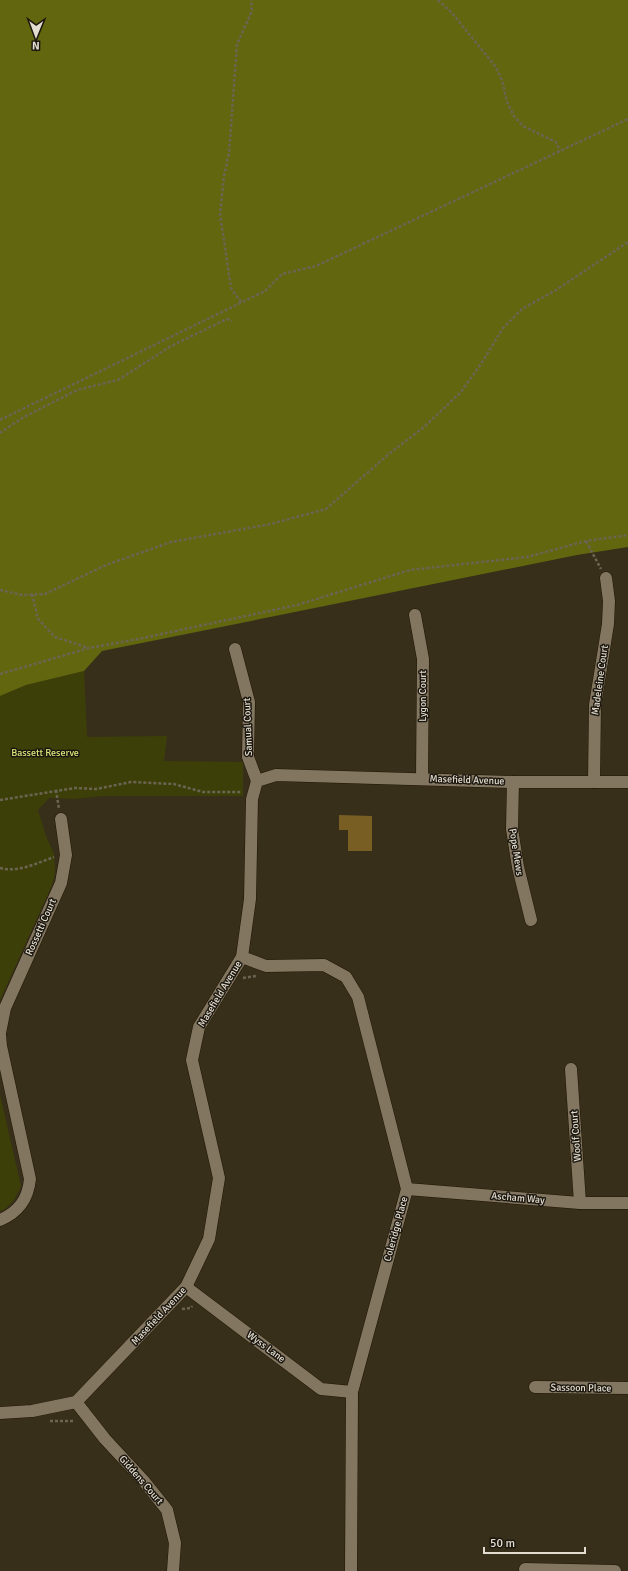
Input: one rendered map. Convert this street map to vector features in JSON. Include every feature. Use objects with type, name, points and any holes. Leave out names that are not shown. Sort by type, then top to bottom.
[{"type":"street","name":"Madeleine Court","points":[[594,782],[595,705],[608,624],[609,601],[606,578]]},
{"type":"street","name":"Lygon Court","points":[[415,615],[423,659],[422,779]]},
{"type":"street","name":"Samual Court","points":[[235,649],[249,702],[248,757],[257,781]]},
{"type":"street","name":"Masefield Avenue","points":[[76,1402],[186,1287],[209,1239],[219,1178],[192,1060],[199,1027],[242,957],[250,900],[252,799],[257,781],[276,775],[512,782],[628,782]]},
{"type":"street","name":"Pope Mews","points":[[512,782],[512,829],[518,867],[531,920]]},
{"type":"street","name":"Rossetti Court","points":[[0,1220],[15,1212],[24,1202],[29,1188],[30,1179],[1,1046],[0,1034],[4,1008],[61,883],[66,853],[61,819]]},
{"type":"street","name":"Coleridge Place","points":[[242,957],[266,966],[324,965],[346,977],[358,997],[407,1189],[352,1392],[351,1571]]},
{"type":"street","name":"Woolf Court","points":[[571,1069],[580,1203]]},
{"type":"street","name":"Ascham Way","points":[[407,1189],[580,1203],[628,1203]]},
{"type":"street","name":"Wyss Lane","points":[[186,1287],[320,1389],[352,1392]]},
{"type":"street","name":"Sassoon Place","points":[[534,1387],[628,1388]]},
{"type":"street","points":[[0,1413],[32,1412],[76,1402]]},
{"type":"street","name":"Giddens Court","points":[[76,1402],[105,1439],[143,1480],[168,1510],[174,1543],[173,1571]]},
{"type":"street","points":[[525,1569],[615,1571]]},
{"type":"path","points":[[241,302],[231,288],[220,214],[224,176],[229,153],[237,44],[252,11],[251,0]]},
{"type":"path","points":[[438,0],[452,13],[495,66],[502,80],[507,102],[514,116],[523,126],[556,142],[560,151]]},
{"type":"path","points":[[0,420],[265,291],[282,274],[316,266],[628,119]]},
{"type":"path","points":[[0,590],[22,595],[45,594],[106,565],[171,542],[271,524],[326,509],[462,392],[503,328],[522,309],[556,290],[628,242]]},
{"type":"path","points":[[0,433],[22,418],[77,390],[118,380],[171,346],[228,319],[232,321]]},
{"type":"path","points":[[0,674],[89,648],[145,638],[297,604],[410,570],[527,557],[586,541],[628,535]]},
{"type":"path","points":[[586,541],[606,578]]},
{"type":"path","points":[[32,594],[38,619],[55,637],[89,648]]},
{"type":"path","points":[[56,790],[61,819]]},
{"type":"path","points":[[0,868],[8,870],[22,868],[66,853]]},
{"type":"path","points":[[237,980],[244,977],[259,976]]},
{"type":"path","points":[[176,1309],[191,1308],[198,1296]]},
{"type":"path","points":[[45,1422],[74,1420],[79,1424],[87,1416]]},
{"type":"green space","name":"Bassett Reserve","points":[[84,671],[87,737],[167,736],[164,761],[243,762],[243,796],[102,796],[74,799],[49,798],[38,810],[46,836],[54,854],[55,873],[52,885],[0,1000],[0,696],[26,685]]},
{"type":"green space","points":[[0,1095],[21,1186],[14,1200],[5,1209],[0,1211]]},
{"type":"shaded area","points":[[0,0],[628,0],[628,547],[577,555],[102,651],[84,671],[26,685],[0,696]]},
{"type":"building","points":[[339,815],[372,816],[372,851],[348,851],[348,830],[339,830]]}]
